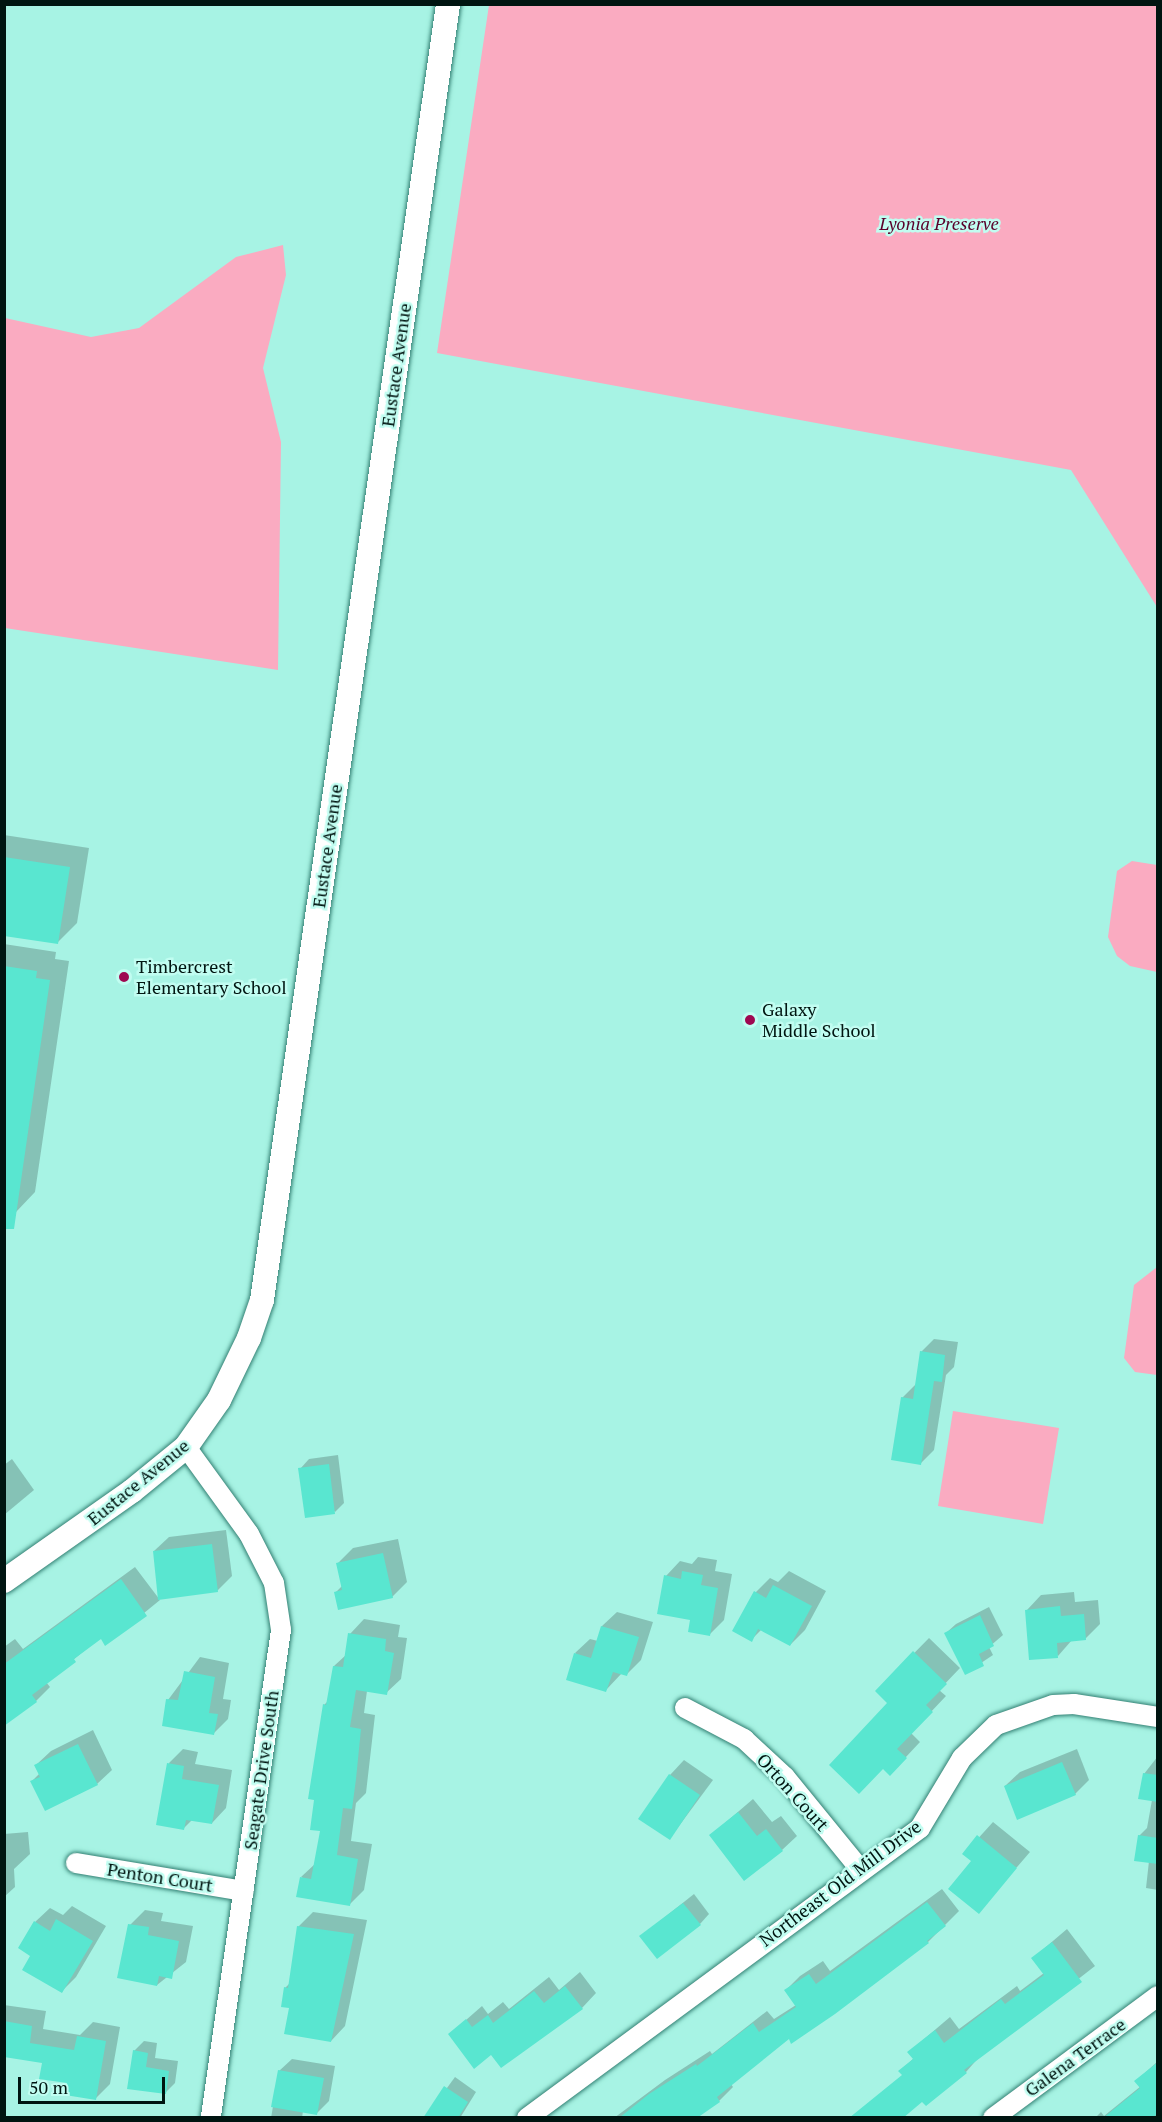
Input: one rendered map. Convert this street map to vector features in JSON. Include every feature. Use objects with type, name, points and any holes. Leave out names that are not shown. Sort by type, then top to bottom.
[{"type":"street","name":"Eustace Avenue","points":[[4,1581],[132,1491],[186,1448],[219,1400],[249,1338],[262,1300],[448,4]]},
{"type":"street","name":"Seagate Drive South","points":[[186,1448],[254,1544],[274,1583],[281,1630],[211,2118]]},
{"type":"street","name":"Northeast Old Mill Drive","points":[[527,2118],[860,1869],[920,1828],[962,1758],[981,1737],[1009,1718],[1042,1707],[1074,1704],[1158,1717]]},
{"type":"street","name":"Orton Court","points":[[685,1708],[744,1739],[777,1770],[860,1869]]},
{"type":"street","name":"Penton Court","points":[[76,1863],[244,1891]]},
{"type":"street","name":"Galena Terrace","points":[[993,2118],[1158,1996]]},
{"type":"green space","name":"Lyonia Preserve","points":[[489,5],[1157,5],[1157,607],[1071,470],[437,353]]},
{"type":"green space","points":[[283,245],[286,275],[263,368],[281,442],[278,670],[5,628],[5,318],[91,337],[139,328],[236,257]]},
{"type":"green space","points":[[1132,861],[1157,865],[1157,972],[1130,966],[1117,956],[1108,937],[1117,871]]},
{"type":"green space","points":[[1157,1267],[1157,1375],[1135,1372],[1124,1358],[1134,1285]]},
{"type":"green space","points":[[953,1411],[1059,1428],[1043,1524],[938,1506]]},
{"type":"building","points":[[4,857],[70,867],[58,944],[4,936]]},
{"type":"building","points":[[4,966],[37,971],[36,978],[50,980],[14,1229],[4,1229]]},
{"type":"building","points":[[920,1351],[945,1355],[942,1382],[934,1381],[921,1465],[891,1460],[901,1397],[913,1399]]},
{"type":"building","points":[[329,1464],[335,1514],[305,1518],[298,1468]]},
{"type":"building","points":[[212,1544],[218,1592],[158,1600],[153,1551]]},
{"type":"building","points":[[383,1553],[393,1598],[338,1610],[334,1592],[342,1590],[336,1563]]},
{"type":"building","points":[[682,1571],[703,1575],[701,1585],[718,1588],[710,1636],[688,1632],[690,1620],[657,1614],[664,1575],[681,1579]]},
{"type":"building","points":[[121,1579],[147,1616],[105,1646],[101,1639],[74,1659],[76,1662],[32,1695],[37,1702],[4,1726],[4,1664]]},
{"type":"building","points":[[773,1585],[812,1606],[790,1646],[758,1629],[752,1642],[732,1631],[754,1591],[766,1598]]},
{"type":"building","points":[[1060,1606],[1061,1616],[1084,1614],[1086,1640],[1057,1643],[1058,1658],[1029,1660],[1025,1610]]},
{"type":"building","points":[[980,1615],[994,1646],[979,1654],[984,1666],[965,1675],[944,1633]]},
{"type":"building","points":[[601,1626],[639,1637],[627,1676],[613,1672],[606,1692],[566,1680],[574,1653],[591,1658]]},
{"type":"building","points":[[348,1633],[386,1639],[385,1651],[394,1653],[387,1695],[356,1690],[350,1727],[361,1729],[356,1779],[352,1809],[343,1808],[337,1855],[358,1859],[350,1906],[296,1897],[300,1877],[311,1879],[320,1831],[310,1830],[314,1800],[308,1799],[323,1704],[326,1705],[333,1666],[343,1667]]},
{"type":"building","points":[[913,1651],[947,1684],[926,1705],[933,1712],[897,1749],[907,1758],[890,1776],[883,1769],[859,1794],[829,1765],[887,1703],[875,1691]]},
{"type":"building","points":[[184,1671],[215,1677],[209,1713],[218,1714],[214,1735],[162,1726],[166,1699],[178,1700]]},
{"type":"building","points":[[78,1744],[98,1785],[45,1811],[30,1781],[40,1777],[34,1765]]},
{"type":"building","points":[[1062,1762],[1076,1795],[1017,1820],[1004,1786]]},
{"type":"building","points":[[167,1763],[184,1766],[182,1779],[219,1785],[212,1824],[186,1820],[184,1830],[156,1825]]},
{"type":"building","points":[[1143,1773],[1158,1775],[1158,1802],[1138,1799]]},
{"type":"building","points":[[669,1774],[700,1795],[670,1840],[638,1819]]},
{"type":"building","points":[[738,1812],[757,1836],[766,1829],[783,1851],[744,1881],[709,1835]]},
{"type":"building","points":[[977,1835],[1017,1868],[979,1914],[948,1889],[971,1861],[962,1854]]},
{"type":"building","points":[[1138,1835],[1158,1838],[1158,1864],[1134,1861]]},
{"type":"building","points":[[927,1902],[946,1926],[927,1941],[929,1943],[835,2014],[791,2044],[789,2039],[717,2097],[720,2102],[697,2118],[619,2118],[649,2094],[696,2064],[697,2066],[753,2023],[759,2032],[796,2007],[784,1990],[809,1974],[816,1984]]},
{"type":"building","points":[[683,1903],[701,1925],[657,1959],[639,1936]]},
{"type":"building","points":[[56,1919],[93,1941],[62,1993],[22,1970],[30,1956],[18,1948],[34,1921],[50,1931]]},
{"type":"building","points":[[128,1924],[149,1927],[148,1935],[179,1941],[172,1979],[159,1976],[157,1986],[117,1978]]},
{"type":"building","points":[[297,1926],[354,1934],[331,2042],[284,2034],[289,2008],[281,2007],[284,1987],[288,1988]]},
{"type":"building","points":[[1052,1942],[1082,1982],[964,2070],[967,2073],[926,2106],[922,2102],[903,2118],[849,2118],[902,2075],[898,2071],[913,2059],[907,2052],[935,2030],[944,2043],[1001,1999],[1005,2004],[1044,1975],[1031,1958]]},
{"type":"building","points":[[565,1986],[583,2009],[501,2068],[491,2055],[474,2069],[448,2034],[466,2019],[472,2027],[488,2015],[493,2023],[534,1991],[544,2003]]},
{"type":"building","points":[[4,2021],[32,2026],[30,2043],[74,2050],[77,2036],[106,2041],[96,2100],[65,2095],[67,2083],[39,2079],[42,2063],[4,2057]]},
{"type":"building","points":[[133,2050],[148,2053],[146,2067],[169,2071],[166,2094],[127,2089]]},
{"type":"building","points":[[1158,2062],[1158,2113],[1152,2118],[1103,2118],[1140,2088],[1134,2081]]},
{"type":"building","points":[[278,2070],[324,2078],[317,2115],[271,2107]]},
{"type":"building","points":[[444,2086],[468,2102],[458,2118],[423,2118]]},
{"type":"place","name":"Timbercrest Elementary School","points":[[124,977]]},
{"type":"place","name":"Galaxy Middle School","points":[[750,1020]]}]
